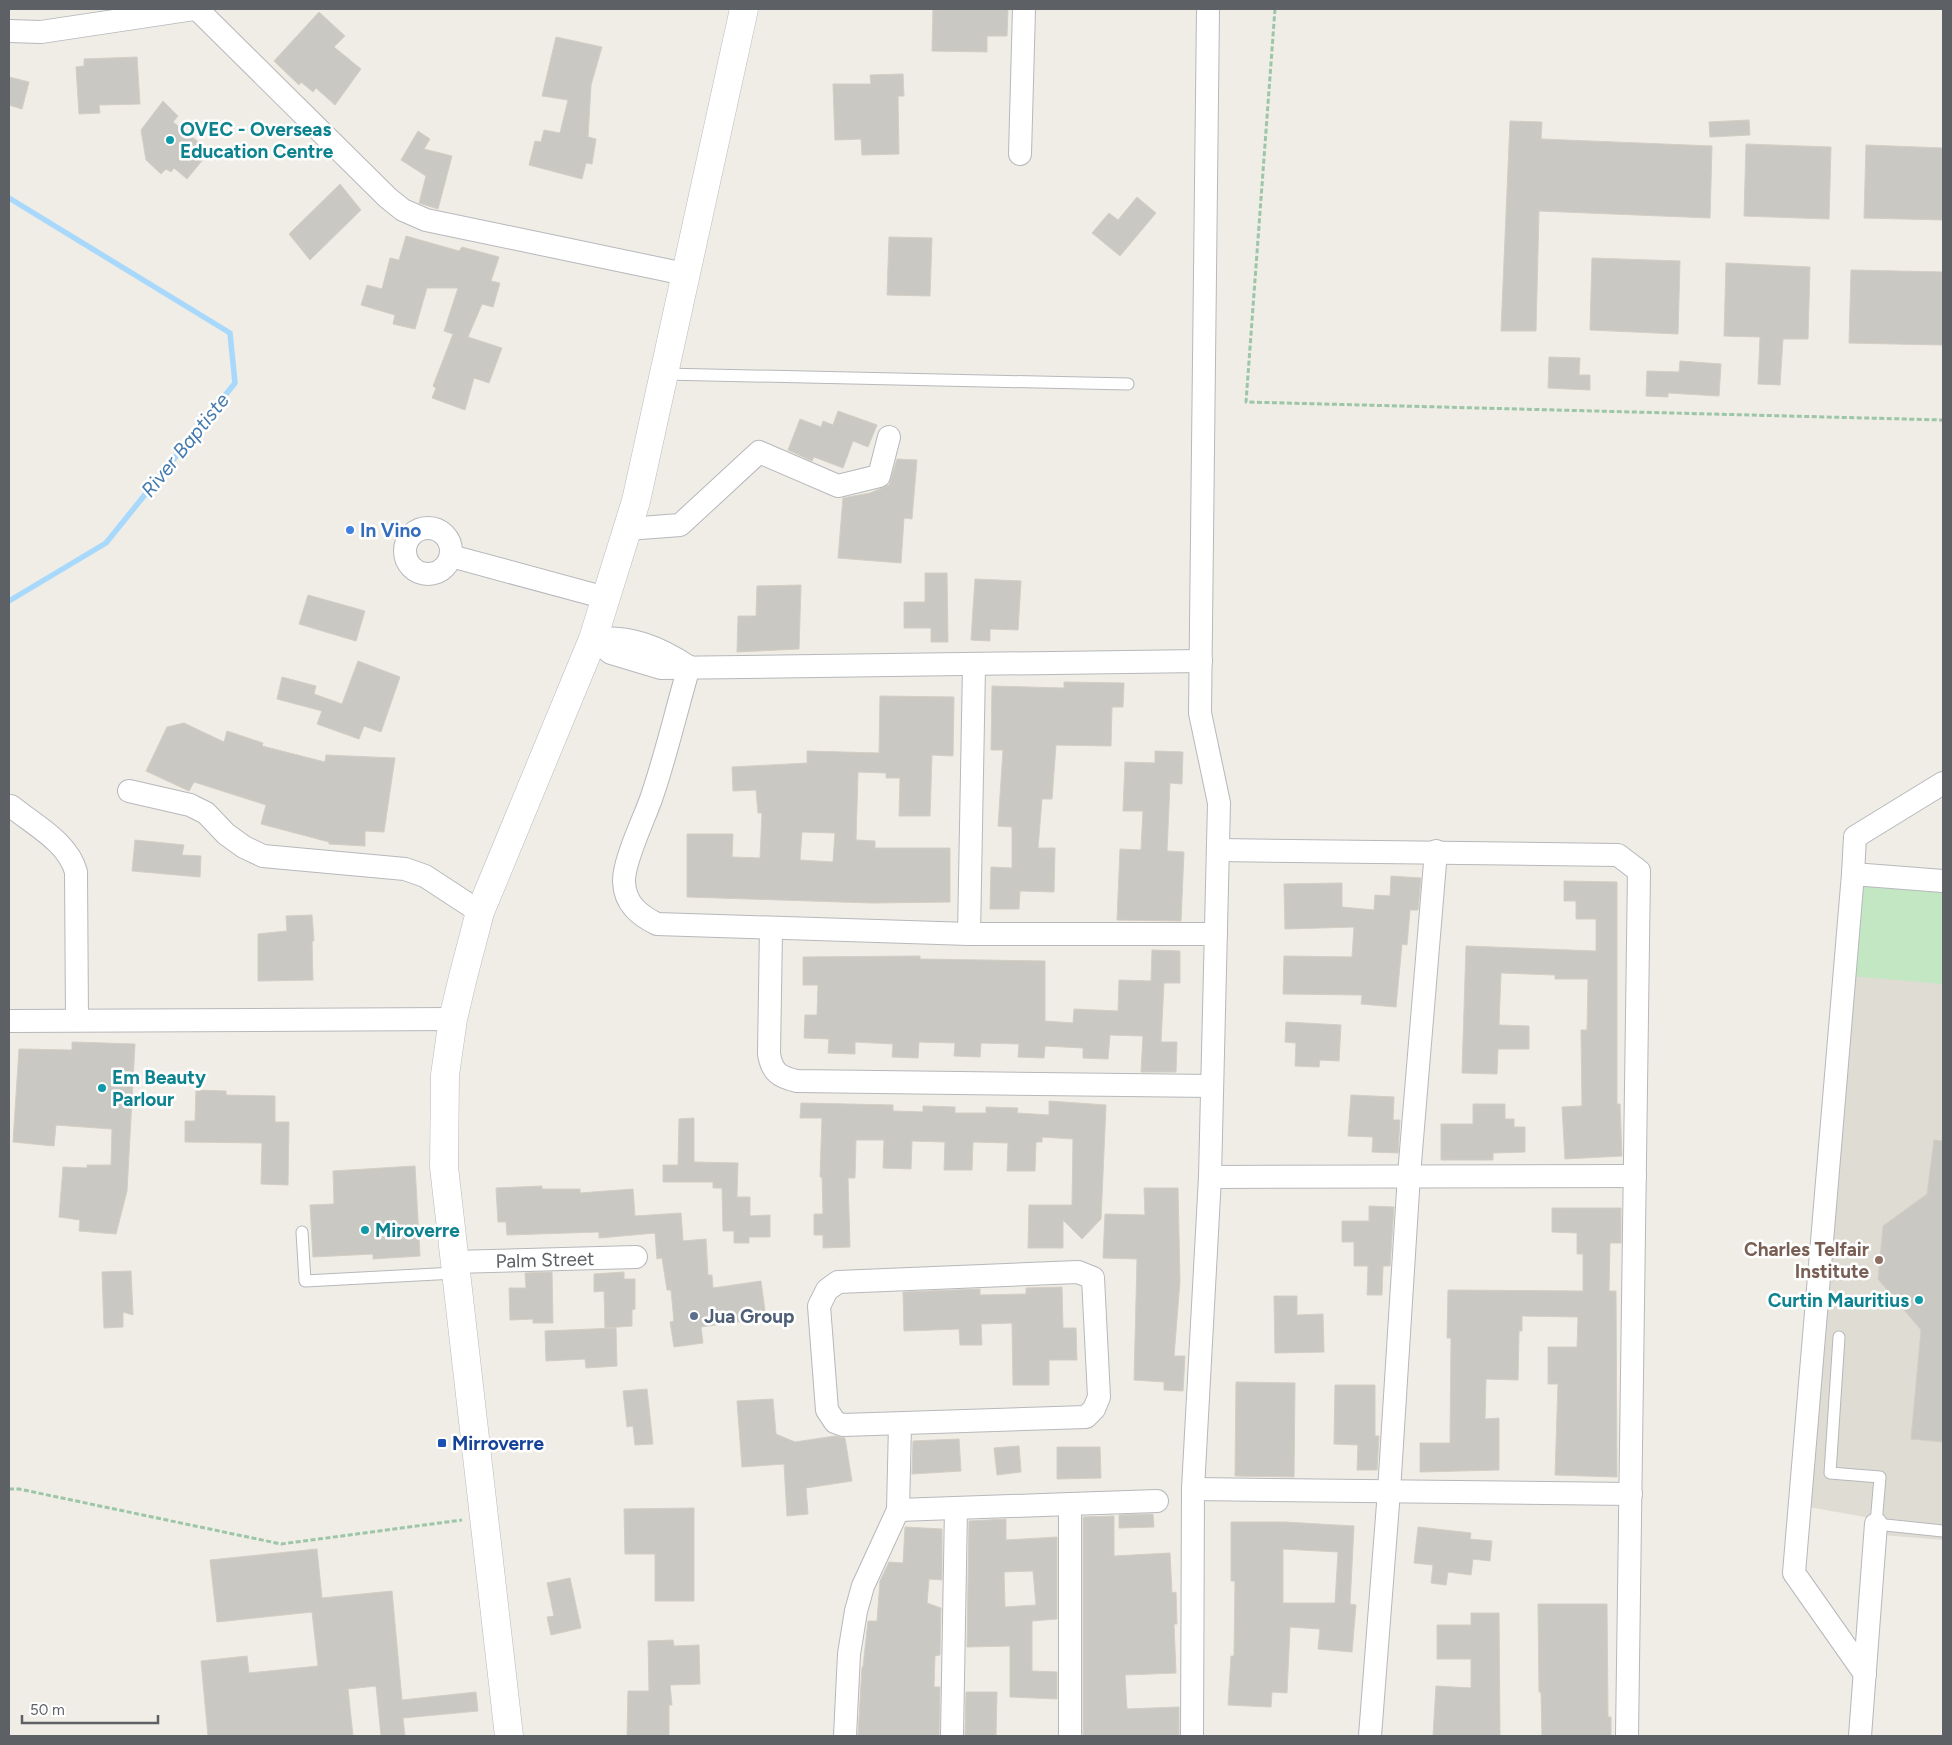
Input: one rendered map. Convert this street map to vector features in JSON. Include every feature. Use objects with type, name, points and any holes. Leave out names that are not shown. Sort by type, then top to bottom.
[{"type":"main road","points":[[509,1736],[444,1167],[445,1075],[453,1019],[480,912],[593,640],[636,501],[686,274],[739,10]]},
{"type":"street","points":[[9,31],[41,32],[196,9],[388,198],[403,210],[426,220],[686,274]]},
{"type":"street","points":[[1020,154],[1024,9]]},
{"type":"street","points":[[1192,1736],[1193,1489],[1210,1177],[1219,803],[1200,713],[1208,9]]},
{"type":"street","points":[[627,529],[680,525],[759,452],[838,486],[879,476],[889,438]]},
{"type":"street","points":[[451,556],[606,598]]},
{"type":"street","points":[[593,640],[611,653],[661,668],[974,666],[1201,661]]},
{"type":"street","points":[[969,934],[974,666]]},
{"type":"street","points":[[689,667],[652,797],[628,863],[624,881],[629,902],[639,915],[657,924],[771,929],[969,934],[1216,934]]},
{"type":"street","points":[[1864,1674],[1794,1574],[1855,837],[1943,783]]},
{"type":"street","points":[[129,791],[190,805],[206,813],[226,834],[244,847],[263,856],[405,869],[425,876],[480,912]]},
{"type":"street","points":[[11,806],[64,847],[72,858],[76,872],[76,1020]]},
{"type":"street","points":[[1218,850],[1436,851],[1618,855],[1639,871],[1627,1736]]},
{"type":"street","points":[[1370,1736],[1389,1491],[1409,1175],[1436,851]]},
{"type":"street","points":[[1853,874],[1943,881]]},
{"type":"street","points":[[771,929],[768,1054],[770,1064],[775,1073],[784,1078],[797,1081],[1212,1086]]},
{"type":"street","points":[[9,1021],[453,1019]]},
{"type":"street","points":[[1210,1177],[1409,1175],[1635,1176]]},
{"type":"street","name":"Palm Street","points":[[454,1267],[636,1257]]},
{"type":"street","points":[[1078,1272],[1093,1278],[1099,1397],[1094,1409],[1086,1417],[900,1424],[843,1425],[835,1422],[828,1410],[819,1306],[826,1290],[838,1282],[857,1281],[1078,1272]]},
{"type":"street","points":[[845,1736],[849,1654],[856,1611],[863,1586],[898,1510],[900,1424]]},
{"type":"street","points":[[1193,1489],[1631,1494]]},
{"type":"street","points":[[898,1510],[1157,1501]]},
{"type":"street","points":[[1070,1504],[1070,1736]]},
{"type":"street","points":[[952,1736],[956,1508]]},
{"type":"street","points":[[1860,1736],[1876,1524]]},
{"type":"lane","points":[[664,374],[1128,384]]},
{"type":"lane","points":[[302,1232],[305,1282],[454,1267]]},
{"type":"lane","points":[[1840,1338],[1830,1472],[1880,1477],[1876,1524],[1943,1531]]},
{"type":"path","points":[[1274,9],[1246,402],[1943,420]]},
{"type":"path","points":[[9,1489],[19,1489],[281,1544],[485,1517]]},
{"type":"shaded area","name":"Charles Telfair Institute","points":[[1849,882],[1943,891],[1943,1540],[1882,1535],[1865,1517],[1797,1505]]},
{"type":"green space","points":[[1849,882],[1943,891],[1943,984],[1839,975]]},
{"type":"building","points":[[933,9],[1008,9],[1007,36],[987,36],[987,52],[932,51]]},
{"type":"building","points":[[319,12],[345,36],[334,47],[361,69],[335,105],[316,88],[313,92],[301,82],[299,85],[274,61]]},
{"type":"building","points":[[556,37],[602,47],[591,85],[588,137],[596,139],[592,164],[586,163],[582,179],[529,165],[535,141],[541,142],[544,130],[560,133],[568,100],[542,96]]},
{"type":"building","points":[[137,57],[140,104],[99,105],[100,113],[79,114],[76,67],[84,66],[84,59]]},
{"type":"building","points":[[903,74],[904,96],[898,96],[899,154],[862,155],[861,139],[835,140],[833,84],[871,84],[870,75]]},
{"type":"building","points":[[9,77],[29,82],[22,109],[9,105]]},
{"type":"building","name":"OVEC - Overseas Education Centre","points":[[163,101],[178,116],[173,122],[210,151],[187,179],[174,168],[171,172],[166,169],[161,174],[146,160],[141,130]]},
{"type":"building","points":[[1749,120],[1750,135],[1710,137],[1709,122]]},
{"type":"building","points":[[1510,121],[1542,122],[1541,139],[1712,146],[1710,218],[1539,211],[1536,331],[1501,331]]},
{"type":"building","points":[[418,131],[430,139],[424,149],[452,156],[438,209],[419,203],[426,176],[401,160]]},
{"type":"building","points":[[1746,144],[1831,147],[1829,219],[1744,216]]},
{"type":"building","points":[[1866,145],[1943,148],[1943,220],[1864,218]]},
{"type":"building","points":[[340,184],[361,210],[310,260],[289,234]]},
{"type":"building","points":[[1137,197],[1156,213],[1120,256],[1092,233],[1109,213],[1118,220]]},
{"type":"building","points":[[406,236],[459,251],[462,247],[499,257],[491,281],[500,283],[493,307],[482,304],[468,337],[502,348],[489,383],[474,378],[465,410],[432,398],[436,388],[433,386],[453,334],[444,331],[458,288],[427,288],[415,329],[393,324],[395,315],[361,305],[367,285],[382,289],[390,258],[399,260]]},
{"type":"building","points":[[889,237],[932,238],[930,296],[887,295]]},
{"type":"building","points":[[1592,258],[1680,261],[1678,334],[1590,330]]},
{"type":"building","points":[[1726,263],[1810,267],[1808,339],[1783,339],[1780,385],[1758,384],[1760,337],[1724,336]]},
{"type":"building","points":[[1851,270],[1943,272],[1943,345],[1849,343]]},
{"type":"building","points":[[1549,357],[1580,358],[1579,375],[1590,375],[1590,390],[1548,388]]},
{"type":"building","points":[[1680,361],[1721,364],[1719,396],[1668,393],[1668,397],[1646,396],[1647,371],[1679,372]]},
{"type":"building","points":[[838,411],[877,425],[868,447],[853,441],[843,468],[814,457],[812,461],[788,450],[800,419],[821,427],[823,421],[833,425]]},
{"type":"building","points":[[897,459],[917,460],[912,519],[904,518],[901,563],[838,558],[843,498],[870,493],[889,485]]},
{"type":"building","points":[[925,573],[947,573],[948,642],[931,642],[931,628],[904,628],[904,602],[925,602]]},
{"type":"building","points":[[975,579],[1021,581],[1018,630],[990,629],[990,641],[971,640]]},
{"type":"building","points":[[801,585],[799,649],[737,652],[738,616],[756,616],[757,586]]},
{"type":"building","points":[[308,595],[365,611],[356,641],[299,624]]},
{"type":"building","points":[[358,661],[400,677],[381,732],[364,726],[359,739],[317,724],[322,711],[277,699],[282,677],[316,686],[314,694],[342,704]]},
{"type":"building","points":[[1064,682],[1124,683],[1123,707],[1112,707],[1111,746],[1056,745],[1052,799],[1042,799],[1038,848],[1055,848],[1054,892],[1020,891],[1019,909],[990,909],[991,867],[1012,868],[1012,827],[998,826],[1003,750],[991,750],[992,686],[1064,688]]},
{"type":"building","points":[[880,696],[954,697],[953,756],[932,755],[930,816],[899,816],[900,778],[886,778],[886,773],[858,772],[856,840],[875,841],[875,848],[950,848],[950,902],[872,903],[687,897],[687,834],[733,834],[732,857],[760,858],[762,813],[758,813],[756,790],[733,791],[732,767],[807,763],[807,751],[879,753]],"holes":[[[802,832],[835,833],[833,862],[800,860]]]},
{"type":"building","points":[[184,723],[224,742],[227,731],[263,743],[262,746],[325,762],[326,755],[395,758],[384,832],[365,831],[365,846],[329,844],[329,842],[261,824],[266,805],[194,782],[189,791],[146,771],[167,727]]},
{"type":"building","points":[[1155,751],[1183,752],[1182,784],[1170,783],[1167,851],[1184,852],[1181,921],[1117,920],[1120,849],[1141,850],[1143,811],[1123,811],[1125,762],[1155,763]]},
{"type":"building","points":[[135,840],[184,845],[182,855],[201,856],[200,877],[132,871]]},
{"type":"building","points":[[1391,876],[1421,878],[1418,910],[1410,910],[1407,945],[1402,944],[1396,1007],[1361,1004],[1362,995],[1283,994],[1284,956],[1352,957],[1354,927],[1285,929],[1284,884],[1342,883],[1342,907],[1374,910],[1375,895],[1390,896]]},
{"type":"building","points":[[1564,881],[1617,882],[1617,1104],[1620,1104],[1622,1156],[1565,1159],[1562,1107],[1582,1106],[1581,1030],[1587,1030],[1588,979],[1555,979],[1555,975],[1501,973],[1499,1025],[1529,1026],[1529,1049],[1498,1049],[1497,1074],[1462,1073],[1466,946],[1596,951],[1596,919],[1576,919],[1576,901],[1564,901]]},
{"type":"building","points":[[312,915],[314,941],[312,941],[313,980],[258,981],[258,934],[287,931],[286,916]]},
{"type":"building","points":[[1152,950],[1180,951],[1180,983],[1164,983],[1161,1042],[1177,1042],[1176,1072],[1141,1072],[1143,1036],[1110,1035],[1108,1059],[1083,1058],[1083,1048],[1045,1046],[1044,1058],[1018,1057],[1019,1044],[981,1043],[980,1057],[954,1056],[955,1043],[919,1042],[918,1058],[892,1057],[893,1044],[855,1042],[855,1054],[828,1053],[829,1039],[804,1038],[805,1015],[817,1015],[818,985],[803,985],[803,957],[920,956],[920,959],[1045,961],[1045,1021],[1073,1023],[1074,1009],[1118,1011],[1119,980],[1151,981]]},
{"type":"building","points":[[1286,1022],[1341,1025],[1339,1061],[1320,1060],[1319,1067],[1295,1066],[1296,1043],[1285,1042]]},
{"type":"building","points":[[72,1042],[135,1044],[127,1191],[116,1234],[79,1231],[80,1220],[59,1217],[63,1167],[87,1168],[87,1165],[111,1165],[112,1129],[56,1125],[54,1146],[13,1142],[19,1049],[72,1050]]},
{"type":"building","points":[[196,1090],[226,1091],[226,1095],[275,1096],[275,1122],[289,1122],[288,1185],[261,1184],[262,1143],[185,1142],[185,1121],[195,1121]]},
{"type":"building","points":[[1351,1095],[1394,1097],[1393,1120],[1400,1120],[1398,1153],[1372,1152],[1373,1137],[1348,1136]]},
{"type":"building","points":[[1049,1101],[1106,1105],[1101,1219],[1082,1239],[1063,1220],[1063,1248],[1028,1248],[1029,1205],[1072,1205],[1073,1139],[1042,1137],[1042,1142],[1036,1142],[1035,1171],[1007,1171],[1008,1143],[973,1142],[972,1170],[944,1170],[945,1142],[912,1141],[911,1169],[883,1168],[884,1140],[856,1140],[855,1178],[848,1178],[850,1247],[823,1248],[823,1235],[814,1235],[814,1214],[823,1214],[822,1177],[820,1177],[822,1118],[800,1118],[801,1103],[893,1105],[893,1111],[923,1112],[923,1106],[955,1107],[955,1113],[986,1113],[986,1107],[1018,1108],[1017,1113],[1049,1115]]},
{"type":"building","points":[[1473,1104],[1505,1104],[1505,1119],[1514,1119],[1514,1127],[1525,1127],[1525,1152],[1493,1153],[1493,1160],[1441,1160],[1441,1124],[1473,1124]]},
{"type":"building","points":[[694,1118],[694,1162],[738,1163],[737,1197],[750,1197],[750,1216],[770,1215],[770,1237],[749,1237],[749,1243],[734,1243],[734,1231],[723,1231],[722,1188],[713,1188],[713,1182],[663,1182],[663,1165],[678,1165],[679,1119]]},
{"type":"building","name":"Curtin Mauritius","points":[[1934,1140],[1943,1141],[1943,1442],[1911,1439],[1921,1330],[1878,1279],[1883,1226],[1927,1194]]},
{"type":"building","name":"Miroverre","points":[[415,1166],[420,1256],[373,1259],[373,1254],[313,1257],[310,1205],[334,1204],[333,1171]]},
{"type":"building","points":[[542,1186],[542,1189],[580,1189],[580,1193],[633,1189],[635,1216],[681,1213],[683,1241],[706,1239],[708,1275],[712,1275],[713,1288],[761,1281],[766,1318],[701,1327],[703,1343],[674,1347],[670,1322],[674,1321],[671,1290],[667,1290],[662,1258],[657,1259],[655,1233],[599,1238],[599,1232],[507,1235],[506,1222],[498,1222],[496,1188]]},
{"type":"building","points":[[1144,1188],[1178,1188],[1180,1281],[1174,1356],[1185,1356],[1183,1391],[1164,1390],[1164,1382],[1134,1380],[1137,1259],[1103,1258],[1105,1214],[1145,1215]]},
{"type":"building","points":[[1369,1206],[1394,1207],[1390,1266],[1383,1266],[1382,1295],[1367,1295],[1368,1266],[1354,1266],[1354,1242],[1342,1242],[1342,1221],[1369,1221]]},
{"type":"building","points":[[1552,1208],[1621,1208],[1621,1243],[1610,1243],[1609,1291],[1616,1291],[1617,1477],[1555,1475],[1558,1384],[1548,1384],[1548,1347],[1577,1347],[1578,1317],[1522,1316],[1522,1331],[1519,1331],[1518,1380],[1486,1379],[1485,1419],[1499,1418],[1499,1470],[1420,1472],[1420,1443],[1450,1443],[1451,1338],[1447,1338],[1448,1290],[1583,1291],[1583,1254],[1577,1254],[1577,1233],[1552,1232]]},
{"type":"building","points":[[131,1271],[133,1315],[123,1312],[123,1327],[104,1328],[102,1272]]},
{"type":"building","points":[[552,1272],[553,1323],[533,1323],[533,1319],[510,1320],[509,1288],[526,1288],[525,1273]]},
{"type":"building","points":[[624,1272],[624,1279],[635,1279],[635,1309],[632,1310],[632,1326],[605,1328],[604,1291],[594,1292],[594,1274]]},
{"type":"building","points":[[1062,1287],[1063,1328],[1076,1328],[1077,1360],[1049,1360],[1049,1385],[1013,1385],[1012,1323],[981,1324],[982,1345],[960,1345],[959,1329],[904,1331],[903,1292],[980,1289],[980,1295],[1026,1294],[1026,1288]]},
{"type":"building","points":[[1274,1296],[1297,1296],[1297,1315],[1323,1314],[1324,1352],[1275,1353]]},
{"type":"building","points":[[616,1328],[617,1366],[586,1368],[585,1359],[546,1361],[545,1331]]},
{"type":"building","points":[[1236,1382],[1295,1383],[1294,1477],[1235,1476]]},
{"type":"building","points":[[1335,1385],[1375,1385],[1375,1436],[1379,1436],[1377,1470],[1357,1470],[1358,1445],[1334,1444]]},
{"type":"building","points":[[647,1389],[653,1444],[635,1445],[633,1426],[627,1427],[623,1391]]},
{"type":"building","points":[[773,1399],[776,1434],[795,1442],[835,1436],[845,1438],[852,1481],[806,1488],[808,1514],[787,1516],[784,1464],[742,1467],[737,1401]]},
{"type":"building","points":[[959,1439],[961,1471],[912,1474],[913,1441]]},
{"type":"building","points":[[1019,1446],[1021,1472],[997,1475],[994,1448]]},
{"type":"building","points":[[1057,1447],[1100,1447],[1101,1478],[1057,1479]]},
{"type":"building","points":[[694,1508],[694,1601],[655,1601],[655,1554],[625,1554],[624,1509]]},
{"type":"building","points":[[1153,1514],[1154,1527],[1119,1528],[1119,1515]]},
{"type":"building","points":[[1114,1516],[1114,1556],[1170,1553],[1172,1593],[1176,1592],[1177,1624],[1174,1624],[1176,1673],[1125,1675],[1127,1709],[1179,1707],[1179,1736],[1083,1736],[1083,1517]]},
{"type":"building","points":[[1006,1519],[1006,1540],[1057,1537],[1057,1619],[1032,1621],[1032,1671],[1057,1672],[1057,1699],[1010,1697],[1010,1646],[967,1647],[969,1521]],"holes":[[[1033,1571],[1036,1605],[1005,1607],[1004,1572]]]},
{"type":"building","points":[[1231,1522],[1285,1522],[1354,1526],[1350,1604],[1356,1605],[1352,1652],[1318,1649],[1320,1629],[1290,1627],[1287,1693],[1272,1692],[1271,1707],[1228,1705],[1231,1656],[1234,1656],[1235,1581],[1231,1581]],"holes":[[[1283,1549],[1338,1552],[1335,1603],[1283,1603]]]},
{"type":"building","points":[[905,1527],[942,1529],[942,1580],[929,1579],[927,1603],[941,1608],[940,1655],[935,1656],[934,1687],[940,1687],[939,1736],[858,1736],[862,1667],[868,1621],[877,1621],[880,1581],[889,1562],[903,1563]]},
{"type":"building","points":[[1418,1527],[1471,1533],[1470,1539],[1492,1541],[1490,1561],[1473,1559],[1471,1575],[1448,1572],[1446,1585],[1431,1583],[1433,1565],[1414,1563]]},
{"type":"building","points":[[317,1549],[322,1598],[392,1591],[402,1700],[476,1692],[478,1711],[403,1718],[405,1736],[381,1736],[376,1686],[348,1689],[353,1736],[208,1736],[201,1661],[247,1656],[249,1673],[318,1666],[312,1612],[217,1622],[210,1560]]},
{"type":"building","points":[[570,1578],[581,1628],[551,1635],[547,1617],[554,1616],[547,1583]]},
{"type":"building","points":[[1538,1604],[1607,1604],[1608,1717],[1611,1717],[1611,1736],[1542,1736],[1541,1692],[1539,1692]]},
{"type":"building","points":[[1471,1613],[1499,1613],[1500,1736],[1433,1736],[1436,1686],[1471,1688],[1471,1659],[1437,1659],[1437,1625],[1471,1625]]},
{"type":"building","points":[[673,1640],[674,1646],[699,1645],[700,1684],[670,1685],[672,1705],[669,1705],[669,1736],[627,1736],[628,1691],[649,1691],[648,1641]]},
{"type":"building","points":[[966,1692],[997,1692],[996,1736],[965,1736]]},
{"type":"waterway","name":"River Baptiste","points":[[9,198],[230,333],[235,383],[106,543],[9,601]]},
{"type":"place","name":"OVEC - Overseas Education Centre","points":[[170,140]]},
{"type":"place","name":"In Vino","points":[[350,530]]},
{"type":"place","name":"Em Beauty Parlour","points":[[102,1088]]},
{"type":"place","name":"Miroverre","points":[[365,1230]]},
{"type":"place","name":"Charles Telfair Institute","points":[[1879,1260]]},
{"type":"place","name":"Curtin Mauritius","points":[[1919,1300]]},
{"type":"place","name":"Jua Group","points":[[694,1316]]},
{"type":"place","name":"Mirroverre","points":[[442,1443]]}]
